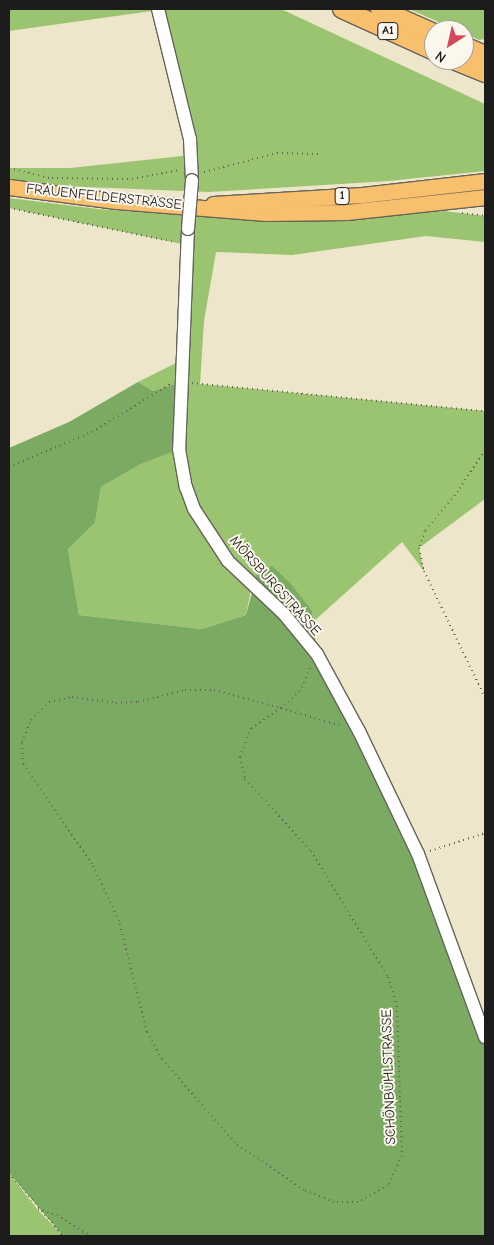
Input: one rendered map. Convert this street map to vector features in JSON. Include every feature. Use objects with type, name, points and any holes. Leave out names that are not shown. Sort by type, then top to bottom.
[{"type":"highway","name":"A1","points":[[342,9],[424,46]]},
{"type":"highway","name":"A1","points":[[380,9],[424,29]]},
{"type":"main road","name":"FRAUENFELDERSTRASSE","points":[[200,206],[235,200],[362,195],[485,182]]},
{"type":"main road","name":"FRAUENFELDERSTRASSE","points":[[9,187],[116,201],[200,206],[266,213],[347,212],[485,197]]},
{"type":"street","name":"MÖRSBURGSTRASSE","points":[[158,9],[189,131],[192,177],[187,245],[179,448],[186,487],[194,509],[228,561],[284,614],[317,654],[359,731],[418,854],[485,1037]]},
{"type":"path","points":[[192,177],[277,154],[319,154]]},
{"type":"path","points":[[9,168],[68,184]]},
{"type":"path","points":[[50,178],[126,179],[177,171]]},
{"type":"path","points":[[9,208],[187,245]]},
{"type":"path","points":[[9,467],[80,438],[157,389],[182,382],[485,411]]},
{"type":"path","points":[[485,450],[458,491],[425,531],[419,548],[424,571],[485,698]]},
{"type":"path","name":"SCHÖNBÜHLSTRASSE","points":[[317,654],[300,691],[280,708],[251,728],[240,756],[245,779],[311,851],[388,977],[397,1006],[402,1156],[388,1185],[358,1202],[334,1202],[304,1190],[235,1142],[162,1059],[147,1032],[118,921],[92,864],[23,764],[22,742],[31,720],[49,702],[72,697],[116,703],[138,702],[185,690],[214,690],[280,708],[359,731]]},
{"type":"path","points":[[418,854],[485,833]]},
{"type":"path","points":[[9,1174],[37,1209],[63,1236]]},
{"type":"path","points":[[37,1209],[58,1215],[91,1236]]},
{"type":"path","points":[[78,1236],[85,1232]]},
{"type":"green space","points":[[9,9],[281,9],[485,104],[485,171],[389,181],[209,192],[61,186],[9,179],[9,168],[70,168],[192,155],[159,10],[9,31]]},
{"type":"green space","points":[[409,9],[485,9],[485,39],[479,40],[474,38],[474,20],[434,20]]},
{"type":"green space","points":[[9,198],[98,209],[219,218],[328,220],[444,211],[485,216],[485,242],[426,236],[292,255],[216,252],[204,321],[200,384],[485,411],[485,499],[419,548],[424,571],[402,542],[313,622],[312,611],[252,585],[246,615],[202,629],[79,615],[68,549],[95,523],[101,487],[139,465],[179,448],[182,382],[153,391],[138,382],[182,360],[187,245],[9,208]]},
{"type":"green space","points":[[138,382],[153,391],[182,382],[179,449],[139,465],[101,487],[95,523],[68,549],[79,615],[202,629],[246,615],[257,574],[272,566],[291,584],[312,611],[317,654],[390,791],[485,1037],[485,1236],[63,1236],[9,1173],[9,448],[69,422]]},
{"type":"green space","points":[[9,1173],[37,1209],[63,1236],[9,1236]]}]
